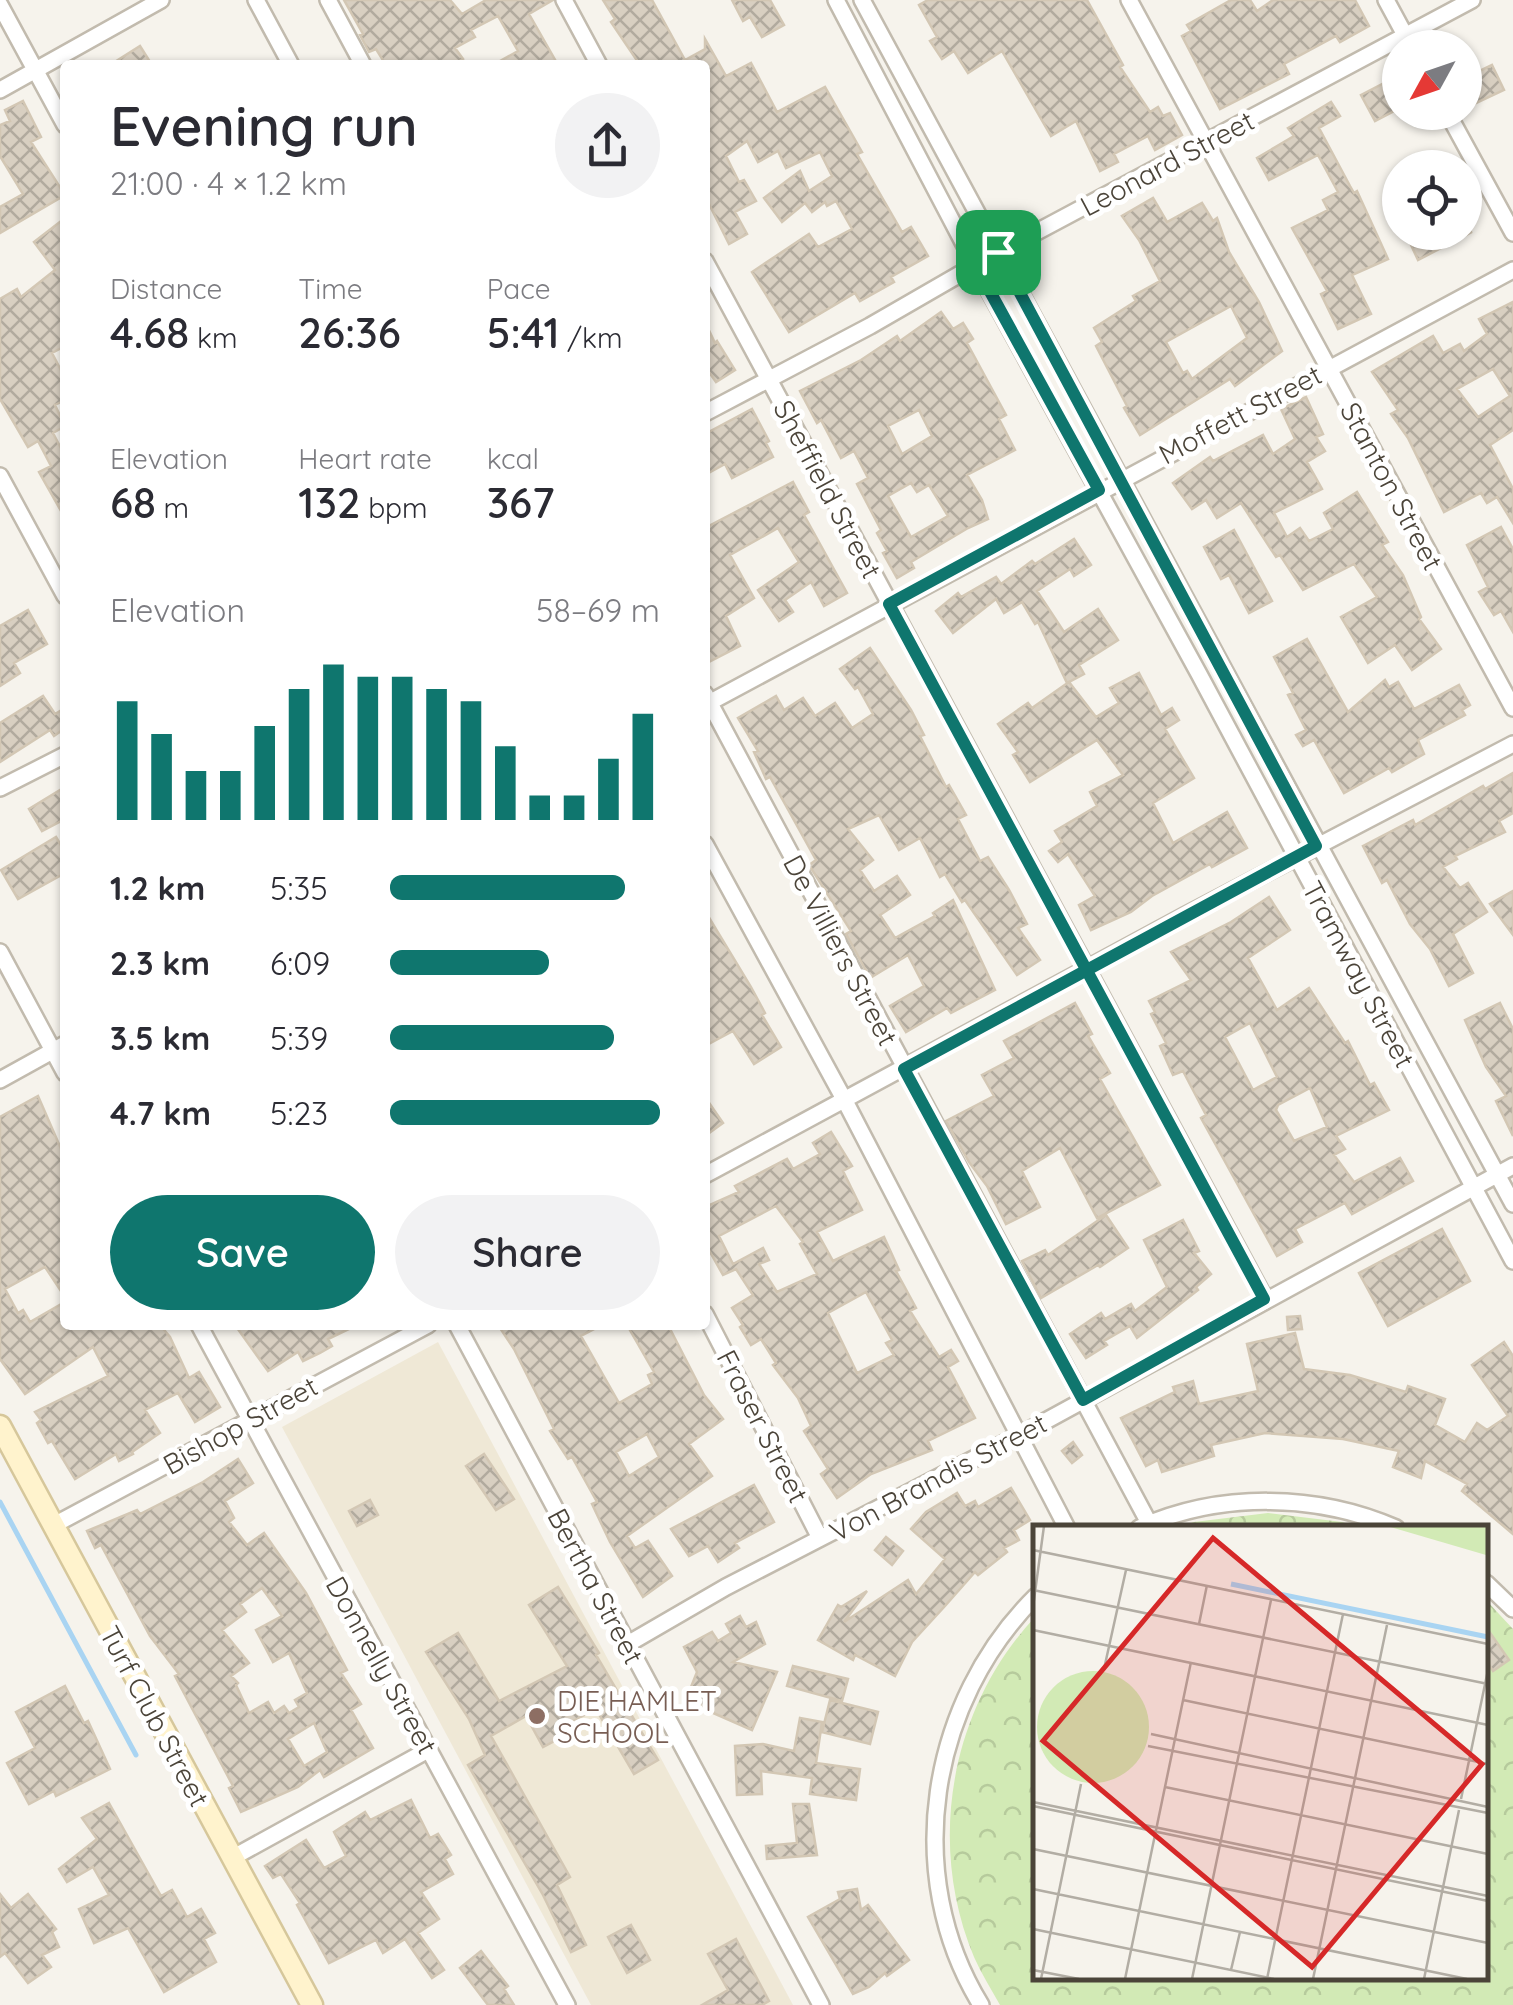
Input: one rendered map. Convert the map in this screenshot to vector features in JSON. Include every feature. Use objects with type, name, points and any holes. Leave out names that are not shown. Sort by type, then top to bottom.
[{"type":"main road","name":"Turf Club Street","points":[[0,1426],[312,2005]]},
{"type":"street","points":[[0,90],[160,0]]},
{"type":"street","points":[[256,0],[288,60]]},
{"type":"street","points":[[328,0],[360,60]]},
{"type":"street","points":[[564,0],[595,60]]},
{"type":"street","name":"Tramway Street","points":[[836,0],[1513,1260]]},
{"type":"street","name":"Tramway Street","points":[[862,0],[1316,846],[1513,1204]]},
{"type":"street","name":"Stanton Street","points":[[1129,0],[1513,708]]},
{"type":"street","points":[[1386,0],[1402,30]]},
{"type":"street","name":"Leonard Street","points":[[1427,30],[1472,0]]},
{"type":"street","points":[[0,4],[60,115]]},
{"type":"street","name":"Leonard Street","points":[[710,410],[870,326],[998,252],[1382,55]]},
{"type":"street","points":[[883,86],[903,77]]},
{"type":"street","points":[[1457,130],[1513,233]]},
{"type":"street","name":"Sheffield Street","points":[[710,269],[1264,1299]]},
{"type":"street","name":"Moffett Street","points":[[710,698],[1513,270]]},
{"type":"street","points":[[0,476],[60,587]]},
{"type":"street","points":[[1199,674],[1219,663]]},
{"type":"street","name":"De Villiers Street","points":[[710,707],[1083,1400],[1144,1525]]},
{"type":"street","points":[[710,1172],[1513,744]]},
{"type":"street","points":[[0,788],[60,758]]},
{"type":"street","points":[[710,853],[845,1101],[1066,1525]]},
{"type":"street","points":[[0,952],[59,1047],[0,1080]]},
{"type":"street","points":[[1383,1020],[1404,1008]]},
{"type":"street","name":"Von Brandis Street","points":[[626,1645],[726,1587],[1020,1435],[1513,1166]]},
{"type":"street","name":"Fraser Street","points":[[710,1324],[820,1538]]},
{"type":"street","name":"Donnelly Street","points":[[202,1330],[567,2005]]},
{"type":"street","name":"Bishop Street","points":[[52,1526],[419,1330]]},
{"type":"street","name":"Bertha Street","points":[[460,1330],[820,2005]]},
{"type":"street","points":[[1144,1525],[1215,1505],[1283,1502],[1351,1512],[1388,1525]]},
{"type":"street","points":[[1488,1585],[1513,1609]]},
{"type":"street","points":[[974,2003],[940,1894],[934,1839],[936,1797],[956,1717],[973,1679],[994,1644],[1033,1599]]},
{"type":"street","points":[[232,1858],[428,1750]]},
{"type":"shaded area","name":"DIE HAMLET SCHOOL","points":[[438,1342],[793,2005],[591,2005],[282,1427]]},
{"type":"green space","points":[[1268,1513],[1351,1525],[1185,1525]]},
{"type":"green space","points":[[1488,1602],[1513,1629],[1513,2005],[1000,2005],[974,1957],[959,1913],[951,1868],[950,1823],[955,1778],[966,1734],[983,1692],[1006,1653],[1033,1619],[1033,1980],[1488,1980]]},
{"type":"building","points":[[344,0],[450,0],[462,14],[486,0],[553,0],[529,14],[555,60],[502,60],[518,51],[498,16],[471,30],[475,37],[455,48],[461,60],[383,60],[376,49],[369,52],[360,35],[363,34]]},
{"type":"building","points":[[603,0],[652,0],[685,60],[637,60],[611,22],[615,19]]},
{"type":"building","points":[[732,0],[770,0],[784,25],[762,37],[750,17],[743,21]]},
{"type":"building","points":[[928,0],[1087,0],[1123,65],[1120,67],[1150,112],[1158,107],[1163,116],[1170,113],[1182,135],[1155,150],[1148,136],[1114,154],[1118,162],[1100,171],[1076,121],[1051,136],[1002,51],[968,73],[954,51],[942,59],[930,41],[937,37],[919,5]]},
{"type":"building","points":[[1231,0],[1250,0],[1257,11],[1273,0],[1355,0],[1369,26],[1340,42],[1336,36],[1284,64],[1289,74],[1220,109],[1182,36],[1191,31],[1187,25]]},
{"type":"building","points":[[705,39],[726,76],[751,63],[777,112],[825,87],[862,152],[857,154],[902,232],[911,227],[928,256],[860,301],[855,293],[789,332],[752,272],[809,234],[818,247],[852,229],[836,201],[827,206],[825,202],[812,212],[805,203],[782,222],[764,198],[800,171],[809,191],[832,176],[820,152],[786,168],[778,151],[758,162],[747,141],[726,156],[739,182],[744,180],[756,201],[735,212],[747,234],[729,244],[710,206],[710,60],[685,60],[705,49]]},
{"type":"building","points":[[140,46],[149,60],[118,60]]},
{"type":"building","points":[[1492,65],[1504,90],[1482,100],[1482,70]]},
{"type":"building","points":[[1382,84],[1382,117],[1375,121],[1361,95]]},
{"type":"building","points":[[23,101],[41,137],[31,142],[60,187],[60,198],[0,233],[0,207],[23,194],[0,156],[0,125],[10,121],[5,110]]},
{"type":"building","points":[[1331,102],[1340,116],[1319,128],[1354,193],[1357,191],[1388,259],[1352,275],[1371,314],[1338,329],[1321,294],[1327,291],[1292,228],[1328,210],[1323,200],[1338,192],[1318,155],[1269,180],[1257,158],[1294,136],[1288,128]]},
{"type":"building","points":[[1153,198],[1167,222],[1202,203],[1213,221],[1217,218],[1229,252],[1282,351],[1235,386],[1230,379],[1140,435],[1096,346],[1102,342],[1094,328],[1136,301],[1133,296],[1160,281],[1122,216]],"holes":[[[1231,306],[1247,338],[1192,379],[1187,371],[1183,373],[1166,342]]]},
{"type":"building","points":[[60,222],[60,349],[52,353],[60,368],[60,402],[55,405],[60,429],[53,433],[60,446],[60,509],[39,472],[51,466],[38,441],[28,447],[0,399],[0,299],[17,289],[21,297],[55,270],[34,242]]},
{"type":"building","points":[[1413,250],[1437,250],[1418,260]]},
{"type":"building","points":[[1513,302],[1513,430],[1490,445],[1513,489],[1513,523],[1497,497],[1487,503],[1481,493],[1444,512],[1408,438],[1391,414],[1398,410],[1372,372],[1433,336],[1443,353],[1460,344],[1464,351],[1487,334],[1479,319]],"holes":[[[1493,369],[1510,396],[1478,417],[1457,389]]]},
{"type":"building","points":[[941,312],[953,329],[963,323],[973,339],[967,343],[1006,415],[999,419],[1015,450],[967,475],[988,519],[911,562],[914,568],[897,578],[883,553],[887,551],[877,533],[881,530],[857,484],[868,478],[854,451],[841,458],[800,391],[861,360],[897,336],[900,341]],"holes":[[[919,410],[932,436],[902,454],[888,426]],[[911,483],[917,492],[929,485],[948,516],[911,537],[888,496]]]},
{"type":"building","points":[[710,332],[735,370],[716,382],[710,373]]},
{"type":"building","points":[[1306,397],[1323,434],[1316,437],[1325,451],[1307,462],[1322,489],[1274,513],[1287,537],[1300,528],[1309,541],[1333,529],[1324,513],[1357,492],[1388,542],[1382,545],[1403,575],[1419,619],[1441,649],[1412,670],[1395,645],[1368,663],[1341,617],[1377,597],[1354,564],[1303,590],[1241,503],[1217,518],[1206,500],[1192,509],[1173,483],[1210,457],[1213,461],[1263,435],[1273,454],[1295,439],[1281,409]]},
{"type":"building","points":[[752,409],[773,457],[732,478],[725,464],[710,472],[710,431]]},
{"type":"building","points":[[793,482],[809,512],[804,515],[847,593],[824,606],[811,582],[785,600],[793,612],[779,621],[758,590],[799,562],[778,528],[730,555],[754,598],[726,616],[740,646],[710,661],[710,525]]},
{"type":"building","points":[[1501,527],[1513,549],[1513,632],[1501,611],[1494,615],[1479,592],[1488,587],[1467,545]]},
{"type":"building","points":[[1234,530],[1272,601],[1249,613],[1229,575],[1221,579],[1204,547]]},
{"type":"building","points":[[1074,539],[1091,565],[1074,576],[1070,569],[1037,591],[1064,632],[1098,609],[1118,640],[1079,665],[1084,674],[1067,683],[1038,622],[1035,624],[1022,602],[1004,613],[996,599],[953,633],[936,611],[958,593],[961,597],[996,577],[1001,584],[1032,561],[1035,564]]},
{"type":"building","points":[[28,610],[47,644],[14,663],[20,673],[0,686],[0,626]]},
{"type":"building","points":[[1307,639],[1348,712],[1385,680],[1389,687],[1398,682],[1414,709],[1459,685],[1470,705],[1462,710],[1465,715],[1418,740],[1424,754],[1344,793],[1314,740],[1303,746],[1296,735],[1306,730],[1274,657]]},
{"type":"building","points":[[870,648],[911,710],[946,787],[949,785],[966,815],[958,819],[980,861],[988,857],[1009,890],[1027,924],[1018,928],[1040,960],[1017,975],[945,874],[940,877],[920,838],[899,850],[879,815],[848,829],[873,860],[860,870],[874,891],[897,876],[910,895],[880,915],[895,938],[935,916],[933,913],[953,900],[995,990],[951,1013],[947,1008],[906,1032],[890,1006],[924,986],[908,955],[870,978],[846,934],[851,931],[809,865],[816,860],[770,777],[766,779],[754,752],[758,751],[738,718],[776,696],[784,710],[803,698],[815,716],[835,703],[852,728],[873,714],[858,687],[855,689],[840,669]]},
{"type":"building","points":[[1139,673],[1161,715],[1172,708],[1179,720],[1165,729],[1194,778],[1153,803],[1173,843],[1227,812],[1247,848],[1212,867],[1210,864],[1131,912],[1091,930],[1079,905],[1095,896],[1068,854],[1058,862],[1049,851],[1062,842],[1055,831],[1097,806],[1090,792],[1123,775],[1097,740],[1030,782],[1013,755],[1018,752],[998,724],[1028,703],[1032,708],[1069,682],[1096,717],[1119,703],[1110,688]]},
{"type":"building","points":[[43,696],[55,714],[60,711],[60,732],[54,736],[50,730],[0,762],[0,723]]},
{"type":"building","points":[[1513,773],[1513,813],[1499,821],[1505,832],[1455,856],[1457,859],[1443,867],[1460,888],[1468,883],[1487,912],[1453,934],[1473,973],[1449,986],[1387,880],[1382,883],[1363,846],[1413,820],[1415,825]]},
{"type":"building","points":[[60,790],[60,822],[42,831],[29,809]]},
{"type":"building","points":[[56,837],[60,844],[60,876],[18,899],[1,870]]},
{"type":"building","points":[[1513,891],[1513,935],[1490,904]]},
{"type":"building","points":[[1269,897],[1290,930],[1248,958],[1277,1010],[1309,988],[1345,1043],[1348,1041],[1370,1085],[1374,1083],[1389,1110],[1336,1136],[1345,1149],[1334,1155],[1354,1182],[1400,1158],[1413,1181],[1352,1214],[1345,1203],[1295,1229],[1302,1242],[1277,1256],[1201,1118],[1206,1115],[1183,1071],[1173,1075],[1160,1046],[1166,1043],[1151,1014],[1155,1012],[1149,1001],[1191,980],[1171,952],[1231,922]],"holes":[[[1250,1023],[1277,1077],[1253,1090],[1225,1037]],[[1310,1088],[1327,1127],[1294,1141],[1276,1110],[1278,1105]]]},
{"type":"building","points":[[710,919],[781,1047],[754,1064],[733,1031],[710,1043]]},
{"type":"building","points":[[1075,1003],[1092,1034],[1088,1036],[1110,1073],[1100,1079],[1160,1185],[1097,1218],[1060,1148],[1022,1171],[1040,1207],[1006,1224],[946,1121],[994,1096],[982,1075],[1014,1058],[1004,1041]]},
{"type":"building","points":[[1500,1003],[1513,1029],[1513,1136],[1496,1101],[1506,1096],[1486,1067],[1465,1020]]},
{"type":"building","points":[[38,1096],[60,1147],[60,1290],[45,1267],[5,1289],[18,1313],[23,1310],[30,1322],[60,1305],[60,1330],[164,1330],[189,1378],[199,1372],[220,1407],[195,1422],[178,1393],[145,1410],[160,1433],[133,1454],[119,1461],[116,1454],[75,1479],[52,1441],[48,1443],[35,1412],[108,1376],[93,1347],[25,1394],[0,1359],[0,1117]]},
{"type":"building","points":[[710,1104],[723,1123],[710,1132]]},
{"type":"building","points":[[831,1132],[852,1166],[843,1171],[862,1210],[817,1232],[833,1261],[884,1237],[899,1270],[896,1271],[916,1308],[910,1311],[939,1357],[951,1350],[958,1361],[948,1367],[975,1418],[928,1441],[932,1450],[871,1474],[837,1498],[821,1474],[828,1469],[804,1431],[811,1426],[798,1398],[773,1365],[776,1363],[761,1339],[751,1345],[732,1308],[753,1295],[736,1269],[723,1275],[710,1252],[710,1205],[739,1192],[735,1186],[787,1159],[793,1169],[820,1154],[813,1143]],"holes":[[[776,1206],[803,1242],[800,1244],[817,1274],[777,1292],[759,1264],[769,1260],[763,1248],[733,1264],[719,1236]],[[866,1292],[892,1340],[886,1343],[894,1355],[857,1373],[828,1313]]]},
{"type":"building","points":[[1106,1215],[1128,1248],[1041,1298],[1022,1261],[1045,1250],[1048,1255]]},
{"type":"building","points":[[1183,1220],[1199,1251],[1194,1253],[1211,1274],[1196,1287],[1198,1290],[1137,1338],[1130,1326],[1104,1341],[1107,1345],[1086,1358],[1070,1334],[1101,1313],[1105,1319],[1131,1304],[1135,1311],[1167,1287],[1144,1240]]},
{"type":"building","points":[[1442,1229],[1470,1281],[1388,1326],[1359,1273]]},
{"type":"building","points":[[1300,1316],[1302,1329],[1288,1330],[1287,1317]]},
{"type":"building","points":[[239,1330],[347,1330],[328,1339],[332,1346],[320,1353],[303,1361],[298,1352],[268,1371]]},
{"type":"building","points":[[501,1330],[592,1330],[581,1336],[619,1403],[652,1384],[648,1375],[654,1372],[630,1330],[671,1330],[704,1395],[723,1419],[689,1444],[712,1476],[627,1536],[635,1548],[648,1541],[672,1576],[643,1597],[610,1542],[592,1504],[597,1502],[572,1457],[568,1459],[550,1431],[554,1429]],"holes":[[[647,1434],[659,1457],[629,1476],[616,1452]]]},
{"type":"building","points":[[1295,1333],[1304,1369],[1350,1375],[1406,1392],[1408,1386],[1445,1399],[1435,1425],[1465,1442],[1477,1423],[1487,1430],[1508,1416],[1472,1365],[1504,1342],[1513,1356],[1513,1534],[1462,1491],[1467,1484],[1425,1461],[1421,1478],[1393,1467],[1399,1451],[1343,1439],[1265,1433],[1211,1445],[1214,1456],[1162,1472],[1158,1460],[1146,1466],[1121,1418],[1175,1392],[1173,1387],[1193,1381],[1199,1404],[1258,1391],[1247,1344]]},
{"type":"building","points":[[1073,1442],[1082,1455],[1072,1463],[1062,1451]]},
{"type":"building","points":[[484,1454],[514,1499],[496,1510],[466,1466]]},
{"type":"building","points":[[238,1459],[253,1483],[225,1501],[234,1518],[229,1522],[247,1545],[264,1533],[306,1593],[347,1670],[341,1673],[361,1704],[351,1710],[373,1748],[324,1777],[320,1770],[298,1787],[241,1812],[229,1788],[233,1786],[175,1676],[179,1674],[150,1636],[101,1545],[95,1548],[87,1531],[137,1510],[140,1514]],"holes":[[[262,1588],[282,1616],[256,1630],[273,1662],[289,1653],[307,1693],[295,1700],[299,1707],[289,1713],[284,1706],[274,1713],[268,1702],[249,1713],[238,1683],[231,1676],[249,1663],[222,1630],[246,1612],[240,1604]],[[314,1723],[327,1752],[304,1766],[288,1739]]]},
{"type":"building","points":[[754,1485],[774,1522],[735,1543],[739,1548],[718,1562],[708,1546],[689,1556],[671,1529]]},
{"type":"building","points":[[1011,1488],[1030,1520],[1014,1530],[1019,1540],[1004,1548],[1007,1552],[978,1575],[975,1572],[912,1642],[895,1676],[855,1655],[853,1660],[818,1640],[838,1605],[841,1607],[867,1591],[844,1622],[908,1580],[916,1594],[945,1559],[911,1529],[926,1512],[957,1493],[965,1506],[975,1501],[978,1507]]},
{"type":"building","points":[[370,1500],[378,1515],[357,1526],[349,1511]]},
{"type":"building","points":[[886,1537],[903,1551],[892,1565],[875,1550]]},
{"type":"building","points":[[558,1587],[658,1760],[634,1774],[596,1709],[573,1721],[577,1729],[543,1747],[526,1716],[491,1736],[570,1877],[557,1885],[586,1945],[571,1952],[542,1893],[468,1765],[485,1755],[469,1719],[426,1652],[458,1633],[499,1701],[567,1666],[529,1605]]},
{"type":"building","points":[[740,1616],[746,1627],[756,1622],[765,1644],[733,1662],[777,1672],[752,1730],[695,1705],[699,1696],[689,1692],[697,1672],[684,1647],[712,1632],[718,1641],[731,1633],[726,1624]]},
{"type":"building","points":[[1488,1630],[1509,1660],[1493,1671],[1488,1663]]},
{"type":"building","points":[[793,1666],[848,1679],[842,1701],[787,1686]]},
{"type":"building","points":[[65,1686],[84,1723],[88,1721],[110,1769],[56,1796],[54,1791],[29,1804],[7,1763],[35,1748],[16,1712]]},
{"type":"building","points":[[830,1700],[878,1712],[870,1744],[822,1732]]},
{"type":"building","points":[[800,1718],[822,1722],[816,1763],[860,1769],[856,1800],[810,1794],[812,1778],[761,1771],[762,1794],[737,1795],[735,1746],[763,1744],[794,1751]]},
{"type":"building","points":[[411,1800],[430,1838],[438,1834],[451,1855],[445,1859],[453,1874],[421,1892],[439,1919],[418,1933],[444,1970],[432,1978],[405,1939],[383,1953],[376,1940],[329,1963],[281,1874],[273,1878],[265,1866],[306,1840],[324,1868],[346,1856],[334,1832],[365,1812],[370,1820]]},
{"type":"building","points":[[109,1803],[161,1896],[172,1890],[187,1917],[201,1909],[215,1933],[204,1939],[216,1962],[164,1992],[128,1928],[94,1943],[79,1909],[109,1895],[93,1867],[67,1882],[59,1869],[97,1839],[82,1818]]},
{"type":"building","points":[[793,1804],[809,1804],[817,1855],[767,1859],[766,1846],[797,1843]]},
{"type":"building","points":[[857,1889],[861,1910],[868,1905],[909,1960],[853,1994],[808,1917],[840,1899],[838,1892]]},
{"type":"building","points":[[0,1894],[11,1908],[28,1894],[56,1929],[52,1932],[59,1947],[42,1955],[51,1967],[28,1983],[5,1953],[0,1957]]},
{"type":"building","points":[[631,1925],[650,1960],[627,1973],[608,1937]]},
{"type":"building","points":[[736,1939],[769,2001],[762,2005],[702,2005],[728,1990],[708,1954]]},
{"type":"building","points":[[481,1951],[508,1986],[504,1989],[514,2005],[488,2005],[460,1968]]},
{"type":"waterway","points":[[0,1502],[136,1755]]},
{"type":"place","name":"DIE HAMLET SCHOOL","points":[[537,1716]]},
{"type":"route","points":[[998,252],[976,266],[1099,490],[889,604],[1088,968],[1264,1299],[1083,1400],[904,1069],[1088,968],[1316,846],[998,252]]}]
